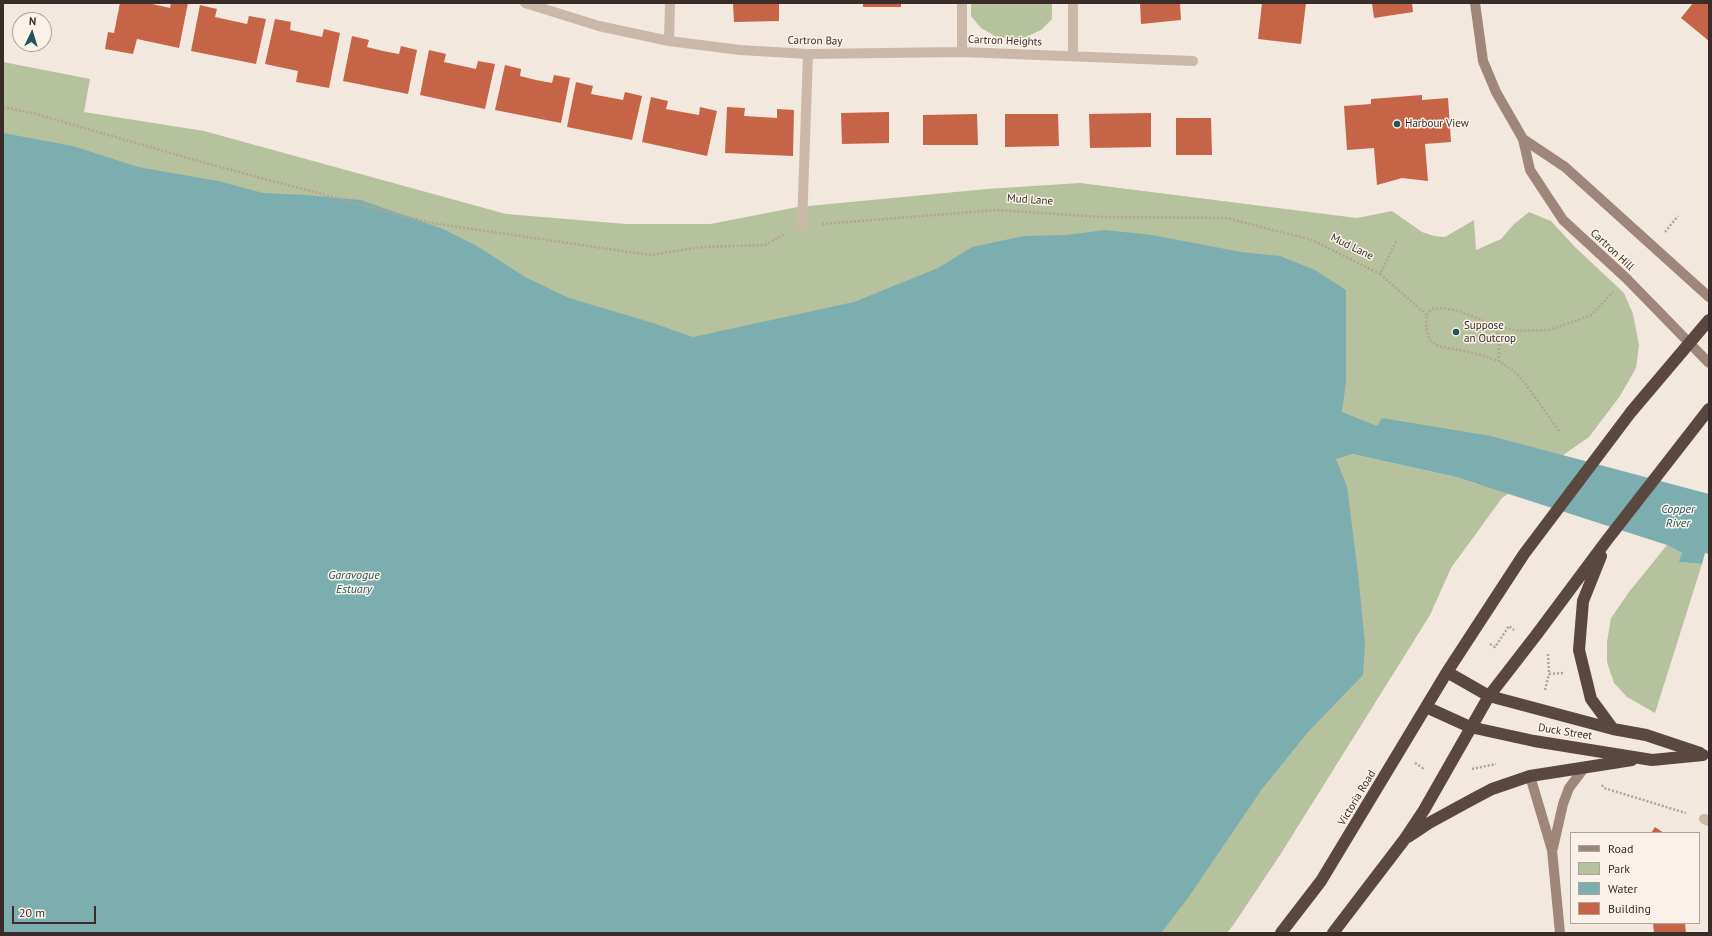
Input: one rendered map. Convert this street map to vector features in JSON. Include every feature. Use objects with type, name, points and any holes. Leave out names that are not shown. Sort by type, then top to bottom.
[{"type":"highway","name":"Victoria Road","points":[[1281,933],[1321,881],[1426,707],[1524,554],[1631,412],[1709,320]]},
{"type":"highway","points":[[1333,933],[1404,840],[1453,761],[1470,727],[1489,696],[1607,540],[1709,409]]},
{"type":"highway","points":[[1607,540],[1583,601],[1578,650],[1591,699],[1613,729]]},
{"type":"highway","name":"Duck Street","points":[[1448,672],[1489,696],[1613,729],[1646,735],[1706,755]]},
{"type":"highway","name":"Duck Street","points":[[1426,707],[1470,727],[1534,740],[1652,760],[1706,755]]},
{"type":"highway","points":[[1404,840],[1430,823],[1492,789],[1530,776],[1644,758]]},
{"type":"main road","name":"Cartron Hill","points":[[1475,3],[1483,61],[1496,92],[1523,139],[1530,170],[1563,220],[1626,278],[1709,363]]},
{"type":"main road","name":"Cartron Hill","points":[[1523,139],[1564,167],[1709,297]]},
{"type":"main road","points":[[1552,850],[1563,804],[1569,788],[1585,767]]},
{"type":"main road","points":[[1530,776],[1552,850],[1560,933]]},
{"type":"street","name":"Cartron Bay","points":[[525,3],[599,26],[669,41],[740,50],[808,54],[962,52]]},
{"type":"street","points":[[669,41],[670,3]]},
{"type":"street","name":"Cartron Heights","points":[[962,3],[962,52],[1193,61]]},
{"type":"street","points":[[1073,3],[1073,56]]},
{"type":"street","points":[[802,226],[808,54]]},
{"type":"path","points":[[3,107],[36,114],[205,163],[431,223],[650,255],[701,247],[765,245],[802,226]]},
{"type":"path","name":"Mud Lane","points":[[802,226],[996,210],[1102,216],[1226,218],[1312,240],[1380,274],[1397,240]]},
{"type":"path","points":[[1380,274],[1427,315]]},
{"type":"path","points":[[1559,431],[1525,384],[1514,372],[1499,362],[1474,353],[1438,346],[1429,339],[1426,326],[1427,315],[1432,309],[1442,308],[1459,311],[1494,325],[1517,331],[1550,330],[1591,315]]},
{"type":"path","points":[[1494,325],[1499,337],[1499,362]]},
{"type":"path","points":[[1585,767],[1604,788],[1706,820]]},
{"type":"green space","points":[[971,3],[1052,3],[1052,19],[1041,30],[1026,37],[1011,39],[995,36],[981,28],[971,16]]},
{"type":"green space","name":"Garavogue Estuary","points":[[3,62],[90,79],[84,112],[204,131],[506,214],[626,224],[710,224],[798,207],[987,189],[1080,183],[1357,218],[1392,211],[1422,232],[1434,236],[1445,237],[1474,220],[1476,250],[1501,239],[1514,224],[1529,212],[1551,221],[1575,247],[1624,293],[1633,314],[1639,345],[1636,368],[1620,396],[1589,437],[1502,498],[1451,568],[1430,615],[1280,855],[1227,933],[71,933],[3,855]],"holes":[[[1378,426],[1480,485],[1456,477],[1352,454]]]},
{"type":"green space","points":[[1667,545],[1682,553],[1680,562],[1702,564],[1655,713],[1627,697],[1614,683],[1607,662],[1607,642],[1611,618],[1629,592]]},
{"type":"water","name":"Garavogue Estuary","points":[[3,133],[73,146],[138,167],[218,181],[263,193],[361,200],[443,229],[477,246],[525,277],[569,298],[650,322],[693,337],[854,302],[938,268],[972,247],[1024,236],[1067,235],[1105,230],[1152,235],[1241,252],[1280,256],[1315,270],[1346,290],[1346,382],[1342,412],[1377,426],[1382,418],[1491,436],[1709,494],[1709,554],[1705,553],[1702,564],[1679,562],[1682,553],[1667,545],[1456,477],[1352,454],[1336,459],[1347,487],[1358,573],[1365,644],[1363,675],[1308,732],[1262,789],[1188,898],[1161,933],[3,933]]},
{"type":"building","points":[[120,3],[148,3],[170,8],[171,3],[188,3],[179,48],[137,39],[133,54],[105,49],[108,32],[114,33]]},
{"type":"building","points":[[733,3],[779,3],[779,21],[734,22]]},
{"type":"building","points":[[863,3],[901,3],[901,7],[863,7]]},
{"type":"building","points":[[1140,3],[1180,3],[1181,20],[1141,24]]},
{"type":"building","points":[[1262,3],[1306,3],[1301,44],[1258,39]]},
{"type":"building","points":[[1372,3],[1412,3],[1413,12],[1374,18]]},
{"type":"building","points":[[1693,3],[1709,3],[1709,41],[1681,18]]},
{"type":"building","points":[[200,5],[217,9],[215,17],[247,24],[249,16],[266,19],[256,64],[191,51]]},
{"type":"building","points":[[275,19],[291,22],[290,30],[322,37],[324,29],[340,33],[329,88],[296,82],[298,71],[265,64]]},
{"type":"building","points":[[352,36],[369,40],[367,47],[383,51],[399,54],[401,46],[417,50],[408,94],[343,81]]},
{"type":"building","points":[[429,50],[446,54],[444,62],[476,69],[478,61],[495,64],[485,109],[420,95]]},
{"type":"building","points":[[505,65],[521,69],[520,76],[536,80],[552,83],[554,75],[570,78],[561,123],[495,110]]},
{"type":"building","points":[[576,82],[593,86],[591,94],[623,100],[625,92],[642,96],[632,140],[567,127]]},
{"type":"building","name":"Harbour View","points":[[1422,95],[1422,100],[1448,98],[1451,142],[1425,144],[1428,181],[1402,178],[1377,185],[1374,148],[1347,150],[1344,106],[1371,104],[1371,99]]},
{"type":"building","points":[[651,97],[668,101],[666,109],[699,115],[700,107],[717,111],[707,156],[642,142]]},
{"type":"building","points":[[727,107],[745,108],[744,116],[777,118],[777,109],[794,110],[793,156],[725,153]]},
{"type":"building","points":[[889,112],[889,143],[842,144],[841,113]]},
{"type":"building","points":[[1151,113],[1151,147],[1090,148],[1089,114]]},
{"type":"building","points":[[977,114],[978,145],[923,145],[923,115]]},
{"type":"building","points":[[1005,114],[1058,114],[1059,146],[1005,147]]},
{"type":"building","points":[[1176,118],[1211,118],[1212,155],[1176,155]]},
{"type":"building","points":[[1655,827],[1662,832],[1652,832]]},
{"type":"building","points":[[1653,924],[1685,924],[1686,933],[1654,933]]},
{"type":"place","name":"Harbour View","points":[[1397,124]]},
{"type":"place","name":"Suppose an Outcrop","points":[[1456,332]]},
{"type":"water label","name":"Copper River","points":[[1678,517]]}]
